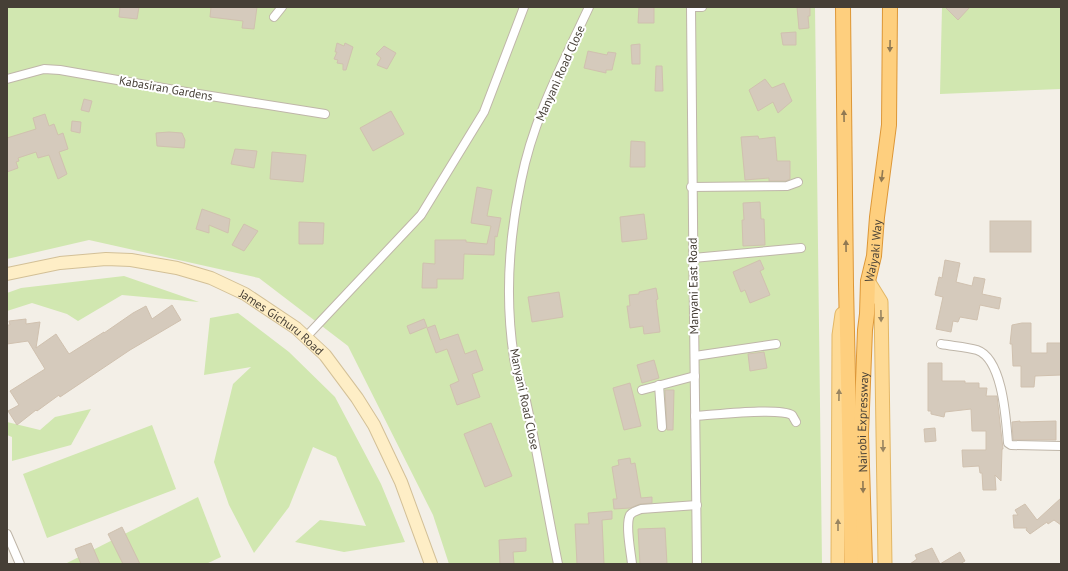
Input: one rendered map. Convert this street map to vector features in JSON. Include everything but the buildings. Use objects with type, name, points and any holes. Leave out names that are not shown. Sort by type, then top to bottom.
[{"type":"highway","points":[[843,7],[846,285]]},
{"type":"highway","name":"Waiyaki Way","points":[[868,281],[874,256],[888,125],[890,7]]},
{"type":"highway","name":"Nairobi Expressway","points":[[865,564],[862,434],[868,281]]},
{"type":"highway","name":"Nairobi Expressway","points":[[846,285],[852,564]]},
{"type":"main road","name":"James Gichuru Road","points":[[7,274],[60,263],[106,259],[131,260],[177,268],[211,278],[245,294],[296,328],[325,355],[357,398],[374,425],[401,482],[431,564]]},
{"type":"main road","name":"Waiyaki Way","points":[[868,281],[881,302],[885,564]]},
{"type":"main road","points":[[838,564],[840,335],[846,285]]},
{"type":"street","points":[[274,17],[282,7]]},
{"type":"street","points":[[306,337],[421,215],[484,112],[524,7]]},
{"type":"street","name":"Manyani Road Close","points":[[558,564],[526,401],[514,358],[510,316],[510,275],[513,232],[520,188],[531,143],[545,103],[589,7]]},
{"type":"street","points":[[691,7],[702,7]]},
{"type":"street","name":"Manyani East Road","points":[[691,7],[691,187],[695,356],[697,564]]},
{"type":"street","name":"Kabasiran Gardens","points":[[7,79],[44,69],[60,70],[184,92],[325,114]]},
{"type":"street","points":[[691,187],[787,186],[798,182]]},
{"type":"street","points":[[693,258],[801,248]]},
{"type":"street","points":[[695,356],[776,344]]},
{"type":"street","points":[[941,344],[978,350],[987,357],[999,381],[1006,415],[1008,443],[1011,446],[1061,446]]},
{"type":"street","points":[[642,390],[695,376]]},
{"type":"street","points":[[659,385],[662,427]]},
{"type":"street","points":[[695,416],[783,412],[792,415],[796,422]]},
{"type":"street","points":[[632,564],[628,523],[630,516],[634,512],[641,509],[697,505]]},
{"type":"street","points":[[7,534],[20,564]]},
{"type":"green space","points":[[7,7],[815,7],[822,564],[449,564],[433,515],[348,346],[259,278],[89,240],[7,259]]},
{"type":"green space","points":[[942,7],[1061,7],[1061,89],[940,94]]},
{"type":"green space","points":[[124,276],[199,302],[122,295],[78,321],[67,314],[32,303],[7,311],[7,293],[21,288]]},
{"type":"green space","points":[[238,313],[289,352],[335,397],[381,484],[405,542],[344,552],[295,542],[320,520],[366,526],[336,457],[313,447],[289,507],[254,553],[229,505],[214,462],[233,384],[251,367],[204,375],[210,318]]},
{"type":"green space","points":[[91,409],[71,445],[12,461],[12,437],[7,435],[7,422],[40,430],[55,417]]},
{"type":"green space","points":[[152,425],[176,489],[47,538],[23,474]]},
{"type":"green space","points":[[198,497],[221,557],[206,564],[65,564]]}]
